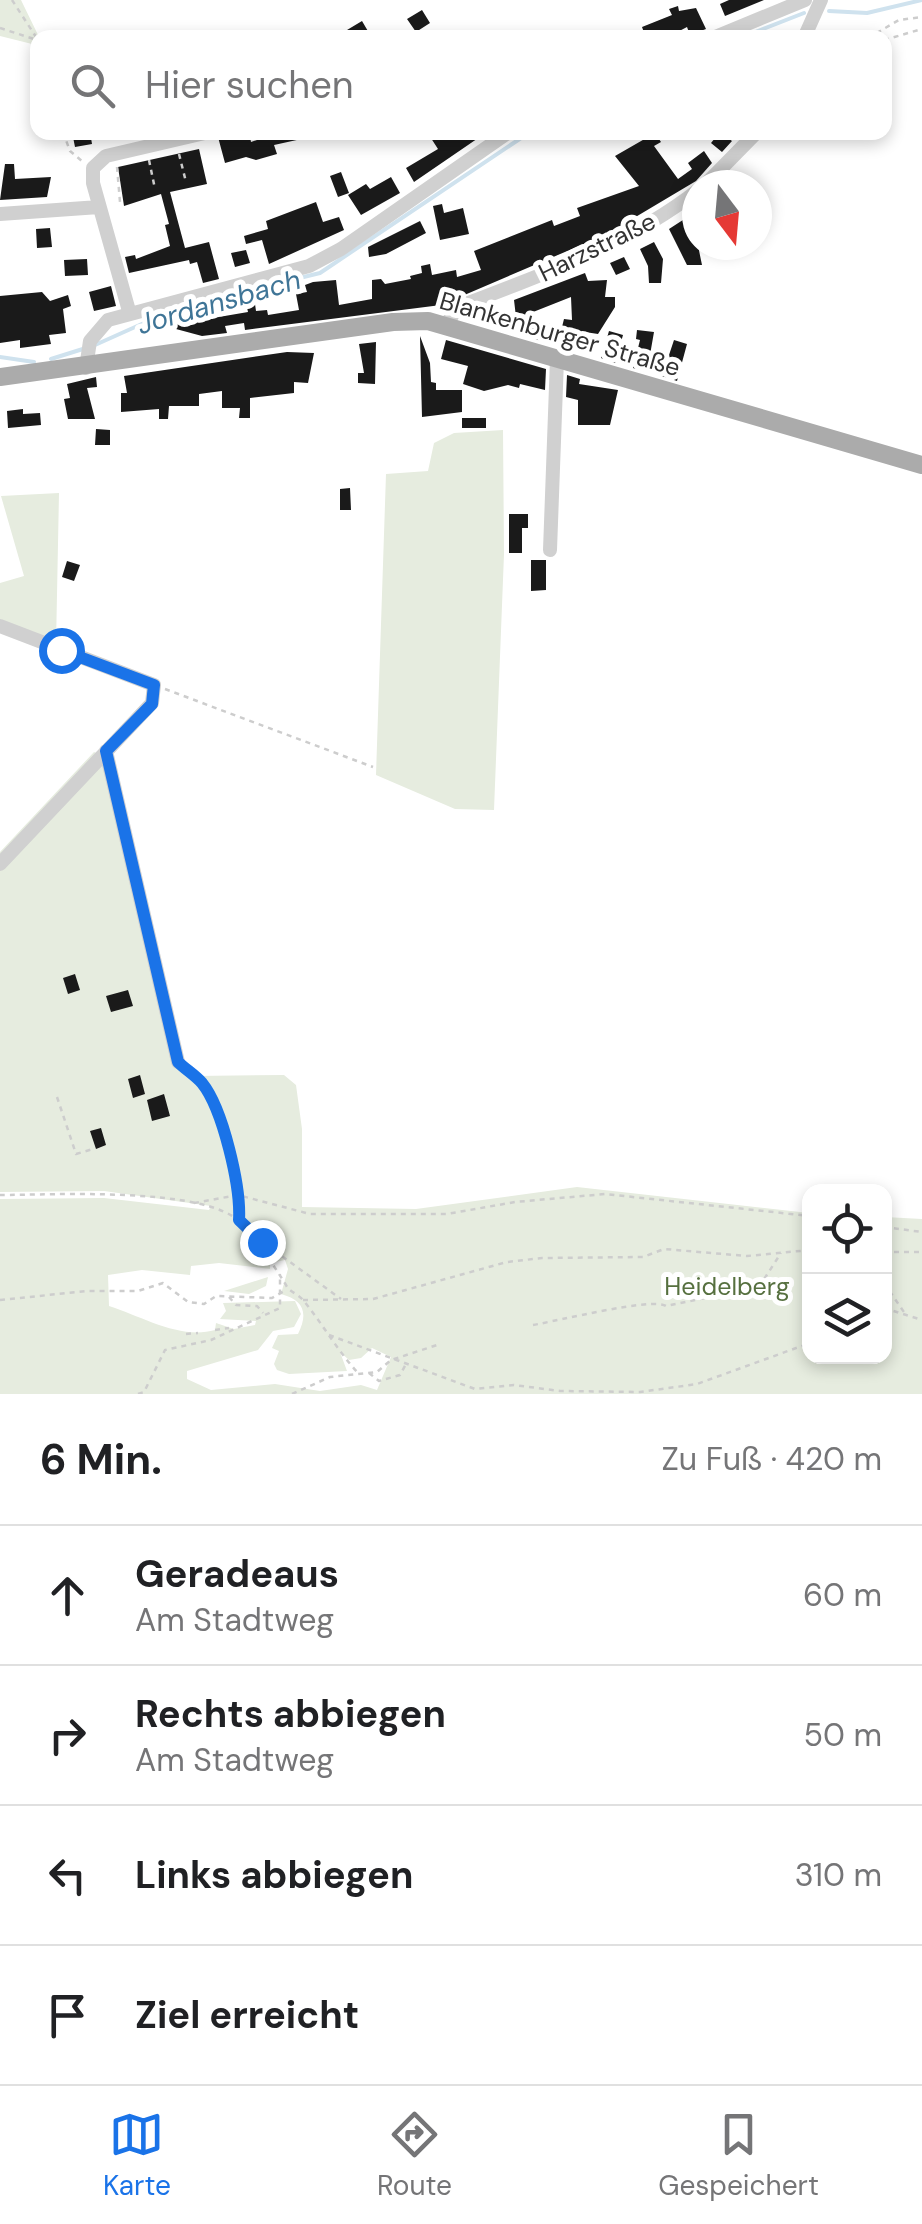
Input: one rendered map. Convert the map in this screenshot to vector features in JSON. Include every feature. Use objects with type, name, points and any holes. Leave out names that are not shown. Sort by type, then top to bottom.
[{"type":"main road","name":"Blankenburger Straße","points":[[0,377],[394,322],[445,326],[922,464]]},
{"type":"street","points":[[732,30],[805,0]]},
{"type":"street","points":[[807,30],[819,0]]},
{"type":"street","points":[[129,312],[93,168],[106,156],[175,140]]},
{"type":"street","points":[[85,363],[90,340],[108,320],[288,273],[324,258],[498,140]]},
{"type":"street","points":[[720,170],[749,140]]},
{"type":"street","name":"Harzstraße","points":[[445,326],[458,307],[594,253],[682,201]]},
{"type":"street","points":[[0,214],[100,208]]},
{"type":"street","points":[[550,550],[558,359]]},
{"type":"street","points":[[0,626],[154,685],[152,704],[0,864]]},
{"type":"street","points":[[106,751],[178,1062]]},
{"type":"path","points":[[12,0],[32,30]]},
{"type":"path","points":[[881,30],[898,20],[922,17]]},
{"type":"path","points":[[0,28],[30,37]]},
{"type":"path","points":[[892,37],[922,28]]},
{"type":"path","points":[[66,140],[70,151],[93,168]]},
{"type":"path","points":[[176,151],[186,182]]},
{"type":"path","points":[[156,189],[148,158],[162,154]]},
{"type":"path","points":[[117,166],[120,202]]},
{"type":"path","points":[[154,685],[373,767]]},
{"type":"path","points":[[178,1062],[202,1084],[215,1107],[238,1195],[239,1220],[280,1272],[287,1290],[303,1300],[358,1372]]},
{"type":"path","points":[[57,1097],[76,1154],[93,1149]]},
{"type":"path","points":[[0,1195],[104,1194],[194,1203],[239,1220]]},
{"type":"path","points":[[194,1203],[238,1195],[310,1214],[447,1214],[516,1202],[605,1194],[802,1215]]},
{"type":"path","points":[[892,1228],[922,1232]]},
{"type":"path","points":[[245,1229],[344,1301]]},
{"type":"path","points":[[303,1300],[344,1301],[414,1291],[507,1262],[542,1258],[643,1257],[664,1249],[747,1256],[802,1251]]},
{"type":"path","points":[[892,1252],[922,1252]]},
{"type":"path","points":[[533,1326],[617,1312],[636,1302],[660,1301],[666,1306],[759,1287],[781,1253]]},
{"type":"path","points":[[138,1394],[144,1392],[165,1350],[203,1342],[280,1308],[280,1272]]},
{"type":"path","points":[[0,1300],[87,1291],[138,1292],[163,1283],[188,1302],[204,1304],[228,1296],[272,1298],[287,1290]]},
{"type":"path","points":[[892,1295],[906,1315]]},
{"type":"path","points":[[228,1296],[236,1305],[258,1306],[265,1316]]},
{"type":"path","points":[[892,1311],[922,1320]]},
{"type":"path","points":[[215,1330],[230,1328]]},
{"type":"path","points":[[186,1334],[200,1333],[203,1342]]},
{"type":"path","points":[[328,1335],[476,1391],[514,1385],[640,1392],[710,1380],[802,1346]]},
{"type":"path","points":[[292,1394],[330,1377],[376,1372],[390,1360],[436,1345]]},
{"type":"path","points":[[368,1372],[379,1381],[400,1374],[406,1364]]},
{"type":"green space","points":[[0,0],[21,0],[36,30],[30,30],[30,44],[0,36]]},
{"type":"green space","points":[[503,430],[504,554],[494,810],[455,809],[376,775],[386,474],[428,471],[434,443],[454,433]]},
{"type":"green space","points":[[59,493],[56,645],[0,623],[0,583],[24,576],[1,496]]},
{"type":"green space","name":"Heidelberg","points":[[94,752],[109,759],[184,1069],[194,1076],[284,1075],[296,1085],[302,1129],[302,1207],[416,1209],[577,1187],[802,1212],[802,1364],[892,1364],[892,1217],[922,1219],[922,1394],[0,1394],[0,1199],[104,1198],[209,1210],[211,1206],[104,1191],[0,1192],[0,852]],"holes":[[[285,1260],[288,1269],[281,1294],[294,1300],[299,1303],[303,1319],[298,1334],[278,1335],[272,1348],[279,1351],[274,1364],[277,1370],[289,1374],[347,1371],[340,1352],[349,1360],[361,1358],[372,1348],[391,1357],[377,1390],[361,1385],[320,1391],[275,1384],[211,1390],[187,1379],[187,1371],[258,1350],[273,1331],[294,1327],[301,1314],[295,1301],[223,1303],[226,1311],[220,1319],[256,1321],[255,1325],[234,1329],[216,1323],[215,1330],[189,1332],[109,1306],[108,1275],[142,1270],[190,1275],[191,1266],[219,1263],[270,1269],[270,1263]]]},
{"type":"green space","points":[[268,1277],[266,1286],[249,1294],[224,1291]]},
{"type":"building","points":[[729,0],[764,0],[725,16],[720,4]]},
{"type":"building","points":[[696,8],[706,29],[643,30],[642,27],[672,15],[669,9]]},
{"type":"building","points":[[422,10],[430,23],[415,30],[407,19]]},
{"type":"building","points":[[362,21],[367,30],[347,30]]},
{"type":"building","points":[[74,140],[91,140],[92,144],[75,147]]},
{"type":"building","points":[[219,140],[297,140],[274,145],[277,154],[225,163]]},
{"type":"building","points":[[432,140],[475,140],[414,182],[406,168],[438,149]]},
{"type":"building","points":[[643,140],[660,140],[654,146],[678,179],[682,176],[682,189],[607,234],[441,305],[245,330],[244,323],[225,326],[227,333],[202,336],[176,329],[179,318],[188,320],[190,312],[204,312],[205,307],[213,308],[213,318],[248,312],[245,298],[254,297],[256,311],[267,310],[268,315],[299,310],[296,294],[307,292],[305,285],[313,282],[336,280],[339,305],[372,299],[372,280],[381,279],[385,284],[411,279],[410,276],[422,273],[421,266],[430,264],[432,275],[456,270],[457,277],[481,270],[474,251],[552,220],[554,226],[580,216],[577,208],[639,186],[615,156]]},
{"type":"building","points":[[713,140],[732,141],[722,152],[711,143]]},
{"type":"building","points":[[199,149],[207,184],[170,192],[185,248],[209,242],[219,279],[203,283],[197,262],[190,264],[189,260],[129,273],[125,257],[135,255],[136,259],[170,246],[165,225],[169,224],[161,194],[124,206],[118,167]]},
{"type":"building","points":[[704,151],[712,163],[706,170],[691,170],[688,163]]},
{"type":"building","points":[[5,164],[14,164],[15,179],[51,177],[47,197],[0,200]]},
{"type":"building","points":[[341,172],[349,193],[338,197],[330,176]]},
{"type":"building","points":[[391,177],[400,193],[361,215],[348,195],[366,184],[370,189]]},
{"type":"building","points":[[316,202],[323,222],[339,217],[344,230],[269,264],[262,240],[246,244],[244,236],[268,229],[266,221]]},
{"type":"building","points":[[442,204],[444,213],[463,208],[469,234],[440,240],[433,206]]},
{"type":"building","points":[[420,221],[426,233],[386,254],[369,257],[368,247]]},
{"type":"building","points":[[682,221],[682,255],[669,229]]},
{"type":"building","points":[[50,228],[52,247],[37,248],[36,229]]},
{"type":"building","points":[[654,242],[663,259],[661,283],[649,283],[648,266],[640,249]]},
{"type":"building","points":[[246,250],[250,263],[235,267],[231,253]]},
{"type":"building","points":[[624,257],[630,269],[616,275],[610,263]]},
{"type":"building","points":[[87,259],[88,275],[65,276],[64,260]]},
{"type":"building","points":[[684,260],[701,260],[702,265],[687,265]]},
{"type":"building","points":[[585,273],[588,281],[607,280],[605,297],[615,297],[615,307],[598,334],[585,332],[579,352],[518,334],[514,300]],"holes":[[[571,297],[572,320],[564,319],[562,327],[523,316]]]},
{"type":"building","points":[[111,286],[116,306],[94,311],[89,292]]},
{"type":"building","points":[[42,292],[50,301],[68,295],[71,306],[63,309],[66,333],[49,335],[51,344],[20,348],[20,340],[0,343],[0,296]]},
{"type":"building","points":[[637,330],[654,332],[647,372],[633,368],[640,340],[636,339]]},
{"type":"building","points":[[609,331],[623,335],[615,363],[601,358]]},
{"type":"building","points":[[420,336],[430,363],[431,382],[436,383],[436,390],[462,390],[462,412],[422,417]]},
{"type":"building","points":[[446,340],[546,369],[545,390],[520,384],[519,388],[508,385],[484,391],[463,384],[468,366],[441,359]]},
{"type":"building","points":[[674,340],[687,344],[677,381],[662,376]]},
{"type":"building","points":[[376,342],[375,384],[358,383],[358,373],[364,373],[359,344]]},
{"type":"building","points":[[287,352],[314,353],[308,383],[294,382],[294,393],[250,398],[250,418],[239,418],[240,408],[222,408],[222,391],[199,394],[199,406],[169,406],[168,419],[159,419],[159,409],[121,412],[121,393],[127,393],[124,376]]},
{"type":"building","points":[[567,375],[580,379],[579,384],[618,390],[610,425],[578,425],[578,400],[566,397]]},
{"type":"building","points":[[96,377],[97,387],[87,388],[95,419],[68,419],[64,399],[70,398],[67,384]]},
{"type":"building","points":[[23,409],[23,414],[40,413],[41,425],[8,428],[7,411]]},
{"type":"building","points":[[462,418],[486,418],[486,428],[462,428]]},
{"type":"building","points":[[96,429],[110,430],[110,445],[95,445]]},
{"type":"building","points":[[350,488],[351,510],[340,510],[340,489]]},
{"type":"building","points":[[509,514],[528,514],[528,528],[522,528],[522,553],[509,553]]},
{"type":"building","points":[[531,560],[546,560],[546,590],[531,591]]},
{"type":"building","points":[[67,561],[80,565],[74,581],[62,577]]},
{"type":"building","points":[[75,974],[80,990],[68,994],[63,978]]},
{"type":"building","points":[[128,990],[133,1006],[111,1012],[106,996]]},
{"type":"building","points":[[140,1075],[145,1094],[133,1098],[128,1079]]},
{"type":"building","points":[[164,1094],[170,1116],[152,1121],[147,1100]]},
{"type":"building","points":[[101,1128],[106,1145],[96,1149],[90,1131]]},
{"type":"waterway","name":"Jordansbach","points":[[829,11],[867,13],[922,0]]},
{"type":"waterway","name":"Jordansbach","points":[[760,30],[804,13]]},
{"type":"waterway","name":"Jordansbach","points":[[201,302],[320,273],[518,140]]},
{"type":"waterway","name":"Jordansbach","points":[[95,345],[173,310]]},
{"type":"waterway","name":"Jordansbach","points":[[51,359],[86,348]]},
{"type":"waterway","name":"Jordansbach","points":[[0,357],[34,362]]},
{"type":"route","points":[[61,650],[154,685],[152,704],[106,751],[135,890],[178,1062],[202,1084],[215,1107],[238,1195],[239,1220],[262,1242]]}]
